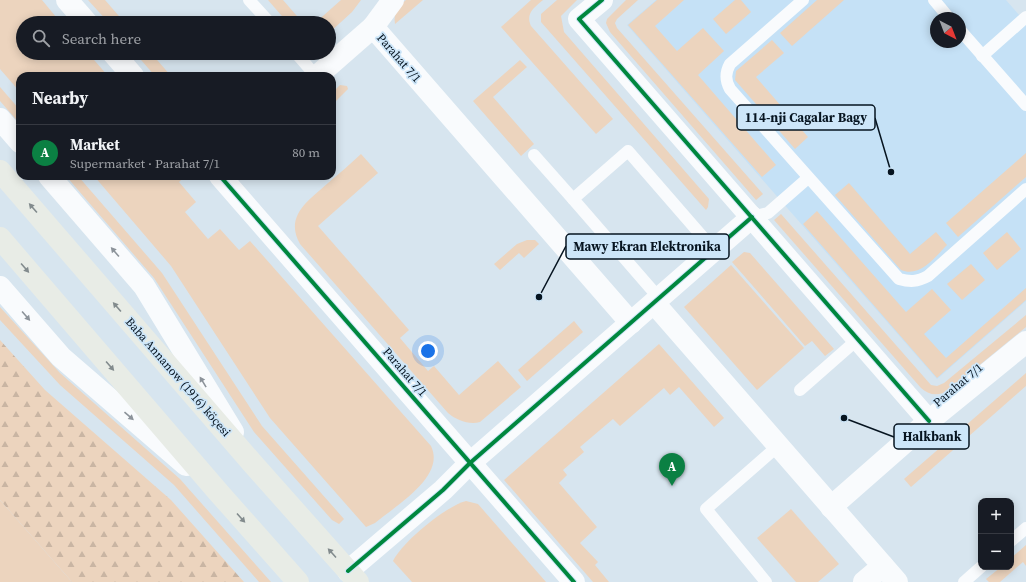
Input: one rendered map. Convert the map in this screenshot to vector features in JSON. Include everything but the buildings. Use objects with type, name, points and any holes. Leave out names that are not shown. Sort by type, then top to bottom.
[{"type":"main road","name":"Baba Annanow (1916) köçesi","points":[[0,171],[253,464],[353,576]]},
{"type":"main road","points":[[0,238],[219,493],[298,582]]},
{"type":"street","points":[[67,0],[81,16]]},
{"type":"street","points":[[336,59],[373,27],[393,0]]},
{"type":"street","points":[[602,0],[579,20],[930,421]]},
{"type":"street","name":"Parahat 7/1","points":[[373,27],[630,323]]},
{"type":"street","points":[[119,60],[130,72]]},
{"type":"street","points":[[321,72],[335,60]]},
{"type":"street","points":[[0,119],[16,137]]},
{"type":"street","points":[[52,180],[144,286],[253,464]]},
{"type":"street","name":"Parahat 7/1","points":[[223,180],[574,582]]},
{"type":"street","points":[[353,576],[470,463],[752,217]]},
{"type":"street","points":[[0,287],[61,357],[219,493]]},
{"type":"street","points":[[656,300],[778,446],[890,574],[864,582]]},
{"type":"street","name":"Parahat 7/1","points":[[832,507],[930,421],[1026,342]]},
{"type":"lane","points":[[250,0],[264,16]]},
{"type":"lane","points":[[803,0],[730,64],[727,70],[726,82],[730,89],[808,178],[899,279],[908,282],[919,281],[928,276],[1026,189]]},
{"type":"lane","points":[[934,0],[944,12]]},
{"type":"lane","points":[[982,56],[1026,18]]},
{"type":"lane","points":[[966,37],[1026,105]]},
{"type":"lane","points":[[302,60],[313,72]]},
{"type":"lane","points":[[572,199],[628,151],[714,250]]},
{"type":"lane","points":[[534,155],[656,300]]},
{"type":"lane","points":[[752,217],[768,213],[808,178]]},
{"type":"lane","points":[[800,390],[858,339]]},
{"type":"lane","points":[[766,582],[706,509],[778,446]]},
{"type":"lane","points":[[1014,538],[1026,528]]},
{"type":"lane","points":[[964,582],[978,570]]},
{"type":"shaded area","points":[[656,0],[1006,0],[1026,23],[1026,301],[937,379],[627,25]]},
{"type":"green space","points":[[0,0],[42,0],[55,16],[16,16],[16,60],[94,60],[105,72],[16,72],[16,87],[0,69]]},
{"type":"green space","points":[[88,0],[105,0],[119,16],[103,16]]},
{"type":"green space","points":[[268,0],[283,0],[297,16],[282,16]]},
{"type":"green space","points":[[341,0],[361,0],[352,12],[336,27],[336,16],[323,16]]},
{"type":"green space","points":[[406,0],[423,0],[395,24],[397,10]]},
{"type":"green space","points":[[531,0],[543,0],[530,14],[529,21],[531,26],[613,119],[596,134],[501,27]]},
{"type":"green space","points":[[557,0],[577,0],[561,16],[564,32],[709,199],[706,210],[541,22],[541,14]]},
{"type":"green space","points":[[626,0],[638,0],[617,19],[615,23],[617,28],[763,194],[756,200],[610,32],[606,23],[607,19]]},
{"type":"green space","points":[[657,0],[684,0],[655,26],[677,51],[703,28],[724,51],[698,75],[776,165],[762,177],[628,25]]},
{"type":"green space","points":[[735,0],[741,0],[751,12],[726,34],[713,19]]},
{"type":"green space","points":[[817,0],[844,0],[792,46],[780,33]]},
{"type":"green space","points":[[772,40],[784,53],[756,77],[808,137],[795,149],[735,80],[736,71]]},
{"type":"green space","points":[[141,60],[157,60],[168,72],[152,72]]},
{"type":"green space","points":[[520,60],[527,67],[493,97],[534,144],[521,156],[473,101]]},
{"type":"green space","points":[[340,85],[347,86],[348,89],[336,101],[336,89]]},
{"type":"green space","points":[[0,87],[16,105],[16,119],[0,101]]},
{"type":"green space","points":[[1026,153],[1026,177],[958,237],[946,223]]},
{"type":"green space","points":[[361,154],[378,173],[318,226],[409,330],[400,338],[428,371],[434,366],[459,395],[498,361],[521,387],[480,422],[471,423],[463,421],[448,413],[300,244],[296,234],[295,225],[301,209],[313,196],[332,180],[336,180],[336,176]]},
{"type":"green space","points":[[69,180],[81,180],[162,273],[262,426],[344,519],[339,524],[332,520],[254,432],[154,278]]},
{"type":"green space","points":[[97,180],[181,180],[179,182],[196,202],[185,212],[208,239],[220,229],[239,250],[250,241],[431,446],[434,458],[431,469],[425,480],[416,490],[375,523],[366,527],[270,418],[171,266]]},
{"type":"green space","points":[[849,183],[910,254],[936,232],[947,245],[921,269],[908,272],[901,270],[835,195]]},
{"type":"green space","points":[[817,211],[906,312],[932,289],[951,310],[924,334],[946,358],[1026,288],[1026,300],[937,378],[803,224]]},
{"type":"green space","points":[[781,214],[931,385],[937,386],[944,383],[1026,315],[1026,327],[949,390],[938,394],[928,393],[921,388],[774,220]]},
{"type":"green space","points":[[1007,232],[1021,249],[997,270],[983,253]]},
{"type":"green space","points":[[527,240],[535,240],[539,244],[524,258],[519,253],[500,270],[494,264],[517,244]]},
{"type":"green space","points":[[744,252],[750,253],[834,349],[825,356],[812,341],[805,346],[732,262]]},
{"type":"green space","points":[[971,264],[985,280],[962,300],[947,284]]},
{"type":"green space","points":[[731,265],[804,348],[757,390],[684,307]]},
{"type":"green space","points":[[0,307],[60,373],[180,479],[271,582],[259,582],[174,485],[60,385],[0,320]]},
{"type":"green space","points":[[574,321],[583,332],[527,381],[518,370]]},
{"type":"green space","points":[[0,340],[45,390],[171,500],[244,582],[72,582],[0,500]]},
{"type":"green space","points":[[659,344],[724,418],[714,427],[679,387],[670,395],[664,388],[620,426],[613,419],[580,447],[584,452],[563,470],[567,475],[559,483],[597,527],[580,543],[598,562],[595,565],[609,582],[593,582],[504,480]]},
{"type":"green space","points":[[1026,373],[1026,386],[911,487],[904,479]]},
{"type":"green space","points":[[0,500],[72,582],[0,582]]},
{"type":"green space","points":[[466,501],[478,504],[546,582],[412,582],[393,561],[398,553],[405,544],[436,517],[457,504]]},
{"type":"green space","points":[[791,509],[839,564],[818,582],[796,582],[757,538]]},
{"type":"green space","points":[[1026,545],[1026,566],[1023,562],[1014,570],[1014,555]]},
{"type":"green space","points":[[997,570],[1014,570],[1000,582],[989,582],[986,579]]},
{"type":"cycle path","points":[[602,0],[579,19],[929,421]]},
{"type":"cycle path","points":[[223,180],[574,582]]},
{"type":"cycle path","points":[[348,571],[443,490],[470,463],[752,217]]},
{"type":"place","name":"114-nji Cagalar Bagy","points":[[891,172]]},
{"type":"place","name":"Mawy Ekran Elektronika","points":[[539,297]]},
{"type":"place","name":"Halkbank","points":[[844,418]]},
{"type":"place","name":"Market","points":[[672,486]]}]
